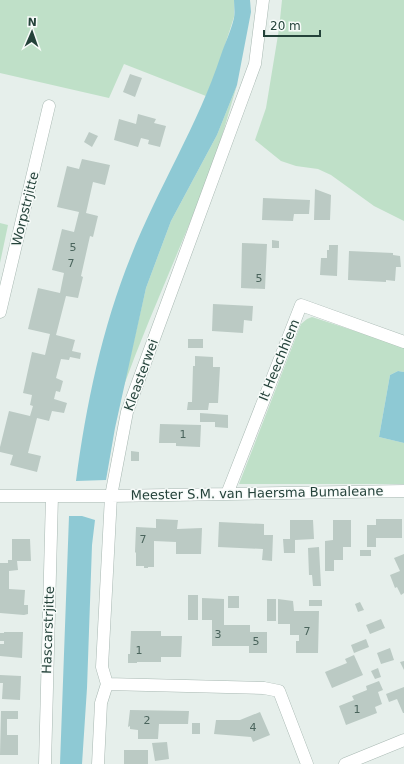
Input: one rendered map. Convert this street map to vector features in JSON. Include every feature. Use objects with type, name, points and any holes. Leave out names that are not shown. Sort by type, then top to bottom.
[{"type":"street","name":"Kleasterwei","points":[[107,684],[102,667],[110,496],[127,412],[255,64],[262,0]]},
{"type":"street","name":"Worpstrjitte","points":[[0,312],[49,106]]},
{"type":"street","name":"It Heechhiem","points":[[227,494],[301,305],[404,342]]},
{"type":"street","name":"Meester S.M. van Haersma Bumaleane","points":[[110,496],[404,491]]},
{"type":"street","points":[[0,496],[110,496]]},
{"type":"street","name":"Hascarstrjitte","points":[[45,764],[52,496]]},
{"type":"street","points":[[98,764],[101,703],[107,684],[264,688],[279,691],[307,764]]},
{"type":"street","points":[[345,764],[404,740]]},
{"type":"green space","points":[[0,0],[234,0],[234,17],[217,70],[206,96],[124,64],[109,98],[0,73]]},
{"type":"green space","points":[[282,0],[404,0],[404,221],[374,206],[331,175],[318,169],[296,166],[281,161],[255,140],[266,108],[279,29]]},
{"type":"green space","points":[[237,85],[209,174],[123,388],[146,288],[171,221],[217,135]]},
{"type":"green space","points":[[0,223],[8,225],[0,263]]},
{"type":"green space","points":[[312,317],[404,347],[404,372],[398,371],[390,375],[379,437],[404,443],[404,484],[239,484],[301,324]]},
{"type":"water","points":[[234,0],[250,0],[251,12],[237,85],[217,135],[171,221],[146,288],[115,428],[106,480],[76,481],[96,367],[103,339],[121,283],[153,206],[190,131],[212,81],[233,23]]},
{"type":"water","points":[[398,371],[404,372],[404,443],[379,437],[390,375]]},
{"type":"water","points":[[69,516],[82,516],[95,520],[92,545],[87,688],[82,764],[60,764]]},
{"type":"building","points":[[130,74],[142,78],[135,97],[123,92]]},
{"type":"building","points":[[138,114],[156,119],[154,123],[166,126],[160,147],[148,144],[149,140],[141,138],[138,147],[114,140],[119,119],[136,124]]},
{"type":"building","points":[[89,132],[98,136],[92,147],[84,142]]},
{"type":"building","points":[[82,159],[110,165],[105,185],[93,182],[86,213],[98,216],[93,237],[90,236],[81,276],[83,277],[78,298],[66,296],[56,335],[75,340],[72,351],[81,353],[80,359],[70,357],[69,360],[61,359],[56,378],[63,381],[60,392],[56,391],[54,399],[67,403],[64,413],[52,411],[49,421],[37,418],[28,453],[41,456],[37,472],[10,465],[13,455],[0,452],[0,447],[9,411],[30,416],[33,406],[30,405],[32,395],[23,393],[32,352],[45,355],[50,334],[28,329],[38,288],[60,293],[64,273],[52,270],[62,229],[74,232],[79,212],[57,207],[67,166],[79,169]]},
{"type":"building","points":[[315,189],[331,195],[330,220],[314,220]]},
{"type":"building","points":[[263,198],[310,200],[309,214],[294,214],[293,221],[262,220]]},
{"type":"building","points":[[272,240],[279,241],[279,248],[272,248]]},
{"type":"building","points":[[242,243],[267,244],[265,289],[241,288]]},
{"type":"building","points":[[329,245],[338,245],[337,276],[320,275],[321,258],[327,258],[327,250],[329,250]]},
{"type":"building","points":[[349,251],[393,253],[393,255],[400,256],[401,267],[396,267],[395,281],[348,280]]},
{"type":"building","points":[[213,304],[253,306],[252,321],[244,320],[243,333],[212,331]]},
{"type":"building","points":[[188,339],[203,339],[203,348],[188,348]]},
{"type":"building","points":[[195,356],[213,357],[213,367],[220,367],[218,403],[209,403],[208,410],[187,410],[188,402],[192,402],[193,366],[195,366]]},
{"type":"building","points":[[200,413],[228,415],[228,428],[215,427],[215,422],[200,422]]},
{"type":"building","points":[[160,424],[201,425],[200,447],[176,446],[176,443],[159,443]]},
{"type":"building","points":[[131,451],[139,452],[139,461],[131,461]]},
{"type":"building","points":[[156,519],[178,520],[177,529],[202,528],[201,554],[176,554],[176,542],[154,541],[154,567],[144,568],[144,566],[136,566],[136,527],[156,528]]},
{"type":"building","points":[[376,519],[402,519],[402,538],[376,538],[376,547],[367,547],[367,525],[376,525]]},
{"type":"building","points":[[290,520],[313,520],[314,539],[295,540],[295,553],[284,553],[283,539],[290,539]]},
{"type":"building","points":[[333,520],[351,520],[351,547],[343,547],[343,560],[334,560],[334,571],[325,571],[325,541],[333,540]]},
{"type":"building","points":[[219,522],[264,524],[264,535],[273,535],[272,561],[262,560],[263,549],[218,547]]},
{"type":"building","points":[[12,539],[30,539],[31,561],[17,561],[18,570],[9,571],[9,589],[25,590],[24,605],[28,605],[28,614],[24,615],[0,613],[0,563],[8,563],[8,560],[12,560]]},
{"type":"building","points":[[319,547],[321,586],[313,586],[312,575],[309,575],[308,548]]},
{"type":"building","points":[[360,550],[371,550],[371,556],[360,556]]},
{"type":"building","points":[[404,554],[404,593],[401,595],[397,587],[395,588],[390,575],[400,571],[394,558]]},
{"type":"building","points":[[188,595],[198,595],[198,620],[188,620]]},
{"type":"building","points":[[228,596],[239,596],[239,608],[228,608]]},
{"type":"building","points":[[202,598],[224,599],[224,625],[250,625],[250,632],[267,632],[267,653],[249,653],[249,646],[212,646],[212,620],[202,620]]},
{"type":"building","points":[[267,599],[276,599],[276,621],[267,621]]},
{"type":"building","points":[[278,599],[293,601],[294,611],[319,611],[318,653],[296,653],[296,641],[299,641],[299,635],[290,635],[290,624],[278,624]]},
{"type":"building","points":[[309,600],[322,600],[322,606],[309,606]]},
{"type":"building","points":[[360,602],[364,610],[358,612],[355,604]]},
{"type":"building","points":[[381,619],[385,628],[370,634],[366,625]]},
{"type":"building","points":[[131,631],[161,631],[161,636],[182,636],[181,657],[161,657],[161,662],[128,663]]},
{"type":"building","points":[[23,632],[22,658],[0,656],[0,644],[4,644],[4,641],[0,641],[0,633]]},
{"type":"building","points":[[366,639],[369,647],[354,653],[351,645]]},
{"type":"building","points":[[390,648],[394,660],[381,664],[377,653]]},
{"type":"building","points":[[354,655],[363,675],[332,688],[325,672],[347,663],[345,659]]},
{"type":"building","points":[[404,661],[404,670],[400,662]]},
{"type":"building","points":[[378,668],[381,677],[375,679],[371,671]]},
{"type":"building","points":[[0,675],[21,676],[20,700],[2,699],[3,683],[0,683]]},
{"type":"building","points":[[379,681],[383,690],[378,692],[382,704],[375,707],[377,713],[346,725],[339,706],[354,700],[352,696],[367,690],[366,686]]},
{"type":"building","points":[[404,687],[403,713],[397,699],[389,702],[386,694]]},
{"type":"building","points":[[130,710],[189,711],[188,724],[159,724],[158,739],[138,739],[138,730],[130,729],[130,726],[128,727]]},
{"type":"building","points":[[1,711],[18,711],[18,719],[7,719],[7,735],[18,735],[18,755],[0,755]]},
{"type":"building","points":[[260,712],[270,735],[253,742],[251,737],[214,734],[216,720],[240,720]]},
{"type":"building","points":[[192,723],[200,723],[200,734],[192,734]]},
{"type":"building","points":[[167,742],[169,759],[155,761],[152,743]]},
{"type":"building","points":[[124,750],[148,750],[148,764],[124,764]]}]
